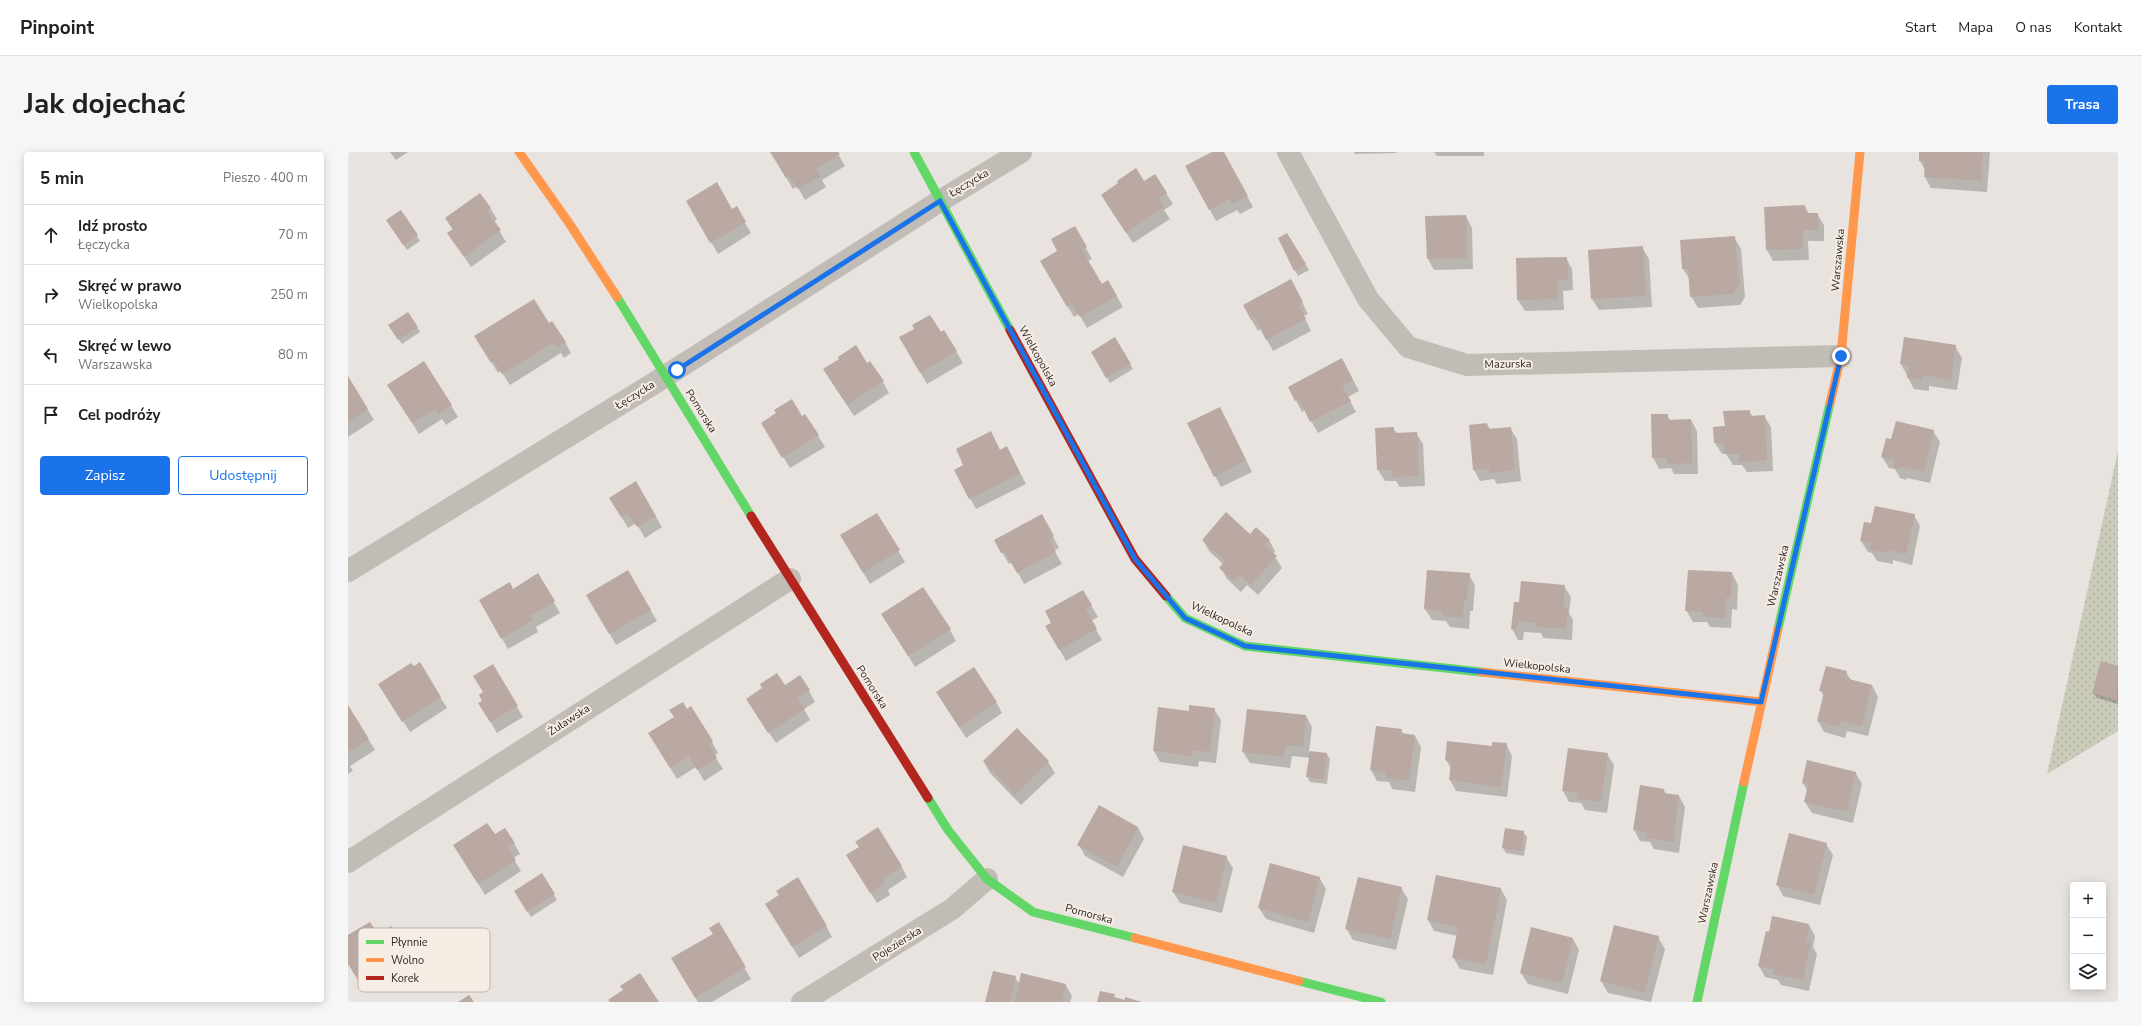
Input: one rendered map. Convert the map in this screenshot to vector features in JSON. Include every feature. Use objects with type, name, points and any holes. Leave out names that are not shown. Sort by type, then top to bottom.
[{"type":"street","name":"Pomorska","points":[[519,152],[569,223],[630,317],[665,377],[790,579],[948,830],[987,879],[1033,912],[1381,1002]]},
{"type":"street","name":"Wielkopolska","points":[[914,152],[1135,559],[1185,618],[1245,646],[1761,702]]},
{"type":"street","name":"Łęczycka","points":[[349,567],[665,377],[940,201],[1022,152]]},
{"type":"street","name":"Mazurska","points":[[1288,152],[1368,299],[1408,347],[1467,365],[1841,356]]},
{"type":"street","name":"Warszawska","points":[[1697,1002],[1761,702],[1841,356],[1860,152]]},
{"type":"street","name":"Żuławska","points":[[348,862],[790,579]]},
{"type":"street","name":"Pojezierska","points":[[802,1002],[952,909],[987,879]]},
{"type":"green space","points":[[2118,451],[2118,731],[2047,774]]},
{"type":"building","points":[[770,152],[838,152],[840,154],[816,169],[821,176],[798,189],[789,176],[786,178]]},
{"type":"building","points":[[1212,152],[1224,152],[1248,196],[1232,204],[1230,199],[1209,210],[1185,166]]},
{"type":"building","points":[[1919,152],[1983,152],[1981,181],[1924,177],[1925,161],[1919,161]]},
{"type":"building","points":[[1136,168],[1144,181],[1155,174],[1167,193],[1159,198],[1164,207],[1126,233],[1101,195],[1118,183],[1117,181]]},
{"type":"building","points":[[717,182],[732,209],[737,206],[746,222],[710,243],[686,201]]},
{"type":"building","points":[[480,193],[491,208],[487,211],[501,230],[464,257],[447,233],[453,229],[445,218]]},
{"type":"building","points":[[1805,205],[1806,213],[1818,213],[1818,230],[1803,230],[1803,249],[1766,250],[1764,207]]},
{"type":"building","points":[[401,210],[418,235],[403,245],[386,220]]},
{"type":"building","points":[[1466,215],[1467,258],[1427,259],[1425,216]]},
{"type":"building","points":[[1075,226],[1087,247],[1082,250],[1102,284],[1108,280],[1117,296],[1080,317],[1072,304],[1067,307],[1040,261],[1057,251],[1051,239]]},
{"type":"building","points":[[1287,233],[1306,264],[1294,271],[1278,238]]},
{"type":"building","points":[[1735,236],[1739,285],[1733,294],[1690,297],[1688,269],[1682,269],[1680,240]]},
{"type":"building","points":[[1643,246],[1646,296],[1591,299],[1588,250]]},
{"type":"building","points":[[1567,257],[1568,279],[1557,280],[1558,299],[1517,300],[1516,258]]},
{"type":"building","points":[[1291,279],[1303,302],[1298,305],[1306,319],[1266,340],[1255,318],[1251,320],[1243,305]]},
{"type":"building","points":[[534,299],[549,323],[552,321],[566,342],[556,347],[554,342],[502,374],[494,361],[491,363],[474,336]]},
{"type":"building","points":[[408,312],[418,327],[398,340],[388,325]]},
{"type":"building","points":[[930,315],[941,332],[944,330],[957,351],[920,373],[899,337],[914,329],[912,325]]},
{"type":"building","points":[[1115,337],[1131,364],[1106,378],[1091,352]]},
{"type":"building","points":[[1904,337],[1956,345],[1951,380],[1923,375],[1923,380],[1907,378],[1909,366],[1900,364]]},
{"type":"building","points":[[856,345],[867,363],[870,361],[884,381],[847,405],[823,369],[839,359],[838,357]]},
{"type":"building","points":[[1342,358],[1353,380],[1342,386],[1351,401],[1310,422],[1299,399],[1295,401],[1288,387]]},
{"type":"building","points":[[424,361],[452,405],[439,414],[435,409],[412,423],[387,385]]},
{"type":"building","points":[[348,376],[368,409],[348,422]]},
{"type":"building","points":[[792,399],[802,416],[805,414],[819,435],[782,458],[761,423],[776,413],[774,410]]},
{"type":"building","points":[[1220,407],[1246,460],[1214,477],[1187,423]]},
{"type":"building","points":[[1750,410],[1750,416],[1765,415],[1767,460],[1739,462],[1739,454],[1725,454],[1724,443],[1714,443],[1713,427],[1725,426],[1723,411]]},
{"type":"building","points":[[1651,414],[1668,414],[1668,420],[1691,419],[1692,463],[1667,464],[1667,458],[1652,458]]},
{"type":"building","points":[[1896,421],[1934,430],[1924,472],[1901,467],[1900,469],[1893,467],[1894,460],[1881,457],[1886,438],[1891,439]]},
{"type":"building","points":[[1487,423],[1488,429],[1511,427],[1515,470],[1489,473],[1489,468],[1473,470],[1469,425]]},
{"type":"building","points":[[1394,427],[1394,433],[1417,432],[1419,476],[1392,477],[1392,470],[1377,470],[1375,428]]},
{"type":"building","points":[[991,431],[1000,450],[1007,446],[1020,473],[969,499],[954,470],[963,465],[956,449]]},
{"type":"building","points":[[636,481],[656,516],[637,527],[628,513],[621,517],[609,498]]},
{"type":"building","points":[[1875,506],[1915,514],[1906,554],[1887,550],[1886,553],[1870,550],[1871,543],[1860,541],[1864,522],[1871,523]]},
{"type":"building","points":[[1226,512],[1250,534],[1256,527],[1270,540],[1264,545],[1277,556],[1251,585],[1240,575],[1234,581],[1219,568],[1225,561],[1202,540]]},
{"type":"building","points":[[877,513],[900,550],[863,573],[840,535]]},
{"type":"building","points":[[1042,514],[1054,536],[1049,539],[1056,552],[1017,573],[1005,552],[1001,553],[994,540]]},
{"type":"building","points":[[628,570],[651,610],[609,634],[586,595]]},
{"type":"building","points":[[1427,570],[1470,573],[1467,600],[1464,600],[1463,618],[1442,616],[1443,611],[1424,609]]},
{"type":"building","points":[[1688,570],[1732,572],[1731,599],[1726,598],[1725,618],[1703,616],[1703,612],[1685,611]]},
{"type":"building","points":[[538,573],[555,601],[530,616],[533,620],[501,639],[479,600],[510,582],[513,589]]},
{"type":"building","points":[[1521,581],[1565,585],[1563,607],[1568,608],[1566,629],[1536,627],[1536,623],[1518,621],[1517,629],[1511,629],[1514,602],[1519,602]]},
{"type":"building","points":[[923,587],[951,629],[908,656],[881,614]]},
{"type":"building","points":[[1083,590],[1092,605],[1086,609],[1097,629],[1059,650],[1045,626],[1051,623],[1045,611]]},
{"type":"building","points":[[2101,661],[2118,666],[2117,700],[2092,693]]},
{"type":"building","points":[[420,662],[441,697],[402,722],[378,684],[411,663],[414,666]]},
{"type":"building","points":[[493,664],[518,706],[490,722],[478,703],[482,701],[479,695],[483,692],[473,676]]},
{"type":"building","points":[[1826,666],[1847,671],[1845,678],[1872,685],[1862,726],[1841,720],[1839,727],[1817,721],[1824,692],[1819,691]]},
{"type":"building","points":[[974,667],[997,702],[959,727],[936,692]]},
{"type":"building","points":[[777,673],[785,685],[800,675],[810,690],[797,698],[805,709],[768,733],[746,699],[762,688],[760,684]]},
{"type":"building","points":[[683,702],[687,709],[691,706],[713,741],[709,744],[717,758],[697,770],[689,756],[670,768],[648,733],[674,717],[669,710]]},
{"type":"building","points":[[348,705],[369,739],[348,752]]},
{"type":"building","points":[[1189,705],[1215,708],[1210,752],[1193,750],[1192,756],[1153,751],[1158,707],[1189,711]]},
{"type":"building","points":[[1247,709],[1306,715],[1303,747],[1286,745],[1284,757],[1242,752]]},
{"type":"building","points":[[1376,726],[1402,729],[1401,733],[1415,735],[1409,781],[1385,778],[1386,772],[1370,770]]},
{"type":"building","points":[[1017,728],[1049,761],[1015,795],[983,761]]},
{"type":"building","points":[[1447,741],[1492,746],[1492,742],[1507,743],[1501,787],[1449,780],[1451,761],[1445,760]]},
{"type":"building","points":[[1568,748],[1608,753],[1601,802],[1577,799],[1578,793],[1562,791]]},
{"type":"building","points":[[1310,751],[1327,753],[1324,779],[1306,777]]},
{"type":"building","points":[[1807,760],[1856,772],[1847,812],[1804,802],[1808,785],[1802,783]]},
{"type":"building","points":[[1640,785],[1664,789],[1664,793],[1679,795],[1673,842],[1646,838],[1647,832],[1633,830]]},
{"type":"building","points":[[1099,805],[1138,827],[1117,867],[1077,845]]},
{"type":"building","points":[[487,823],[495,834],[505,828],[515,843],[507,847],[516,860],[478,884],[453,845]]},
{"type":"building","points":[[878,827],[902,866],[882,879],[885,883],[870,893],[846,855],[859,847],[855,842]]},
{"type":"building","points":[[1505,828],[1524,831],[1522,851],[1502,848]]},
{"type":"building","points":[[1789,833],[1827,843],[1814,895],[1776,885]]},
{"type":"building","points":[[1183,845],[1227,856],[1216,903],[1172,892]]},
{"type":"building","points":[[1270,863],[1320,877],[1308,922],[1258,908]]},
{"type":"building","points":[[542,873],[555,894],[527,912],[514,891]]},
{"type":"building","points":[[1436,875],[1501,888],[1486,964],[1452,958],[1458,927],[1427,920]]},
{"type":"building","points":[[798,877],[827,926],[792,947],[765,904],[779,895],[776,891]]},
{"type":"building","points":[[1358,877],[1402,887],[1390,939],[1345,929]]},
{"type":"building","points":[[1772,916],[1809,924],[1806,941],[1811,942],[1803,980],[1773,974],[1774,970],[1758,966],[1766,931],[1769,932]]},
{"type":"building","points":[[370,922],[374,928],[360,928]]},
{"type":"building","points":[[719,922],[746,967],[695,998],[671,958],[713,934],[709,928]]},
{"type":"building","points":[[1614,925],[1659,936],[1645,993],[1600,981]]},
{"type":"building","points":[[1531,927],[1573,938],[1562,983],[1520,973]]},
{"type":"building","points":[[358,929],[358,980],[348,964],[348,935]]},
{"type":"building","points":[[993,971],[1016,976],[1010,1002],[985,1002]]},
{"type":"building","points":[[640,973],[659,1002],[610,1002],[608,1000],[623,990],[620,986]]},
{"type":"building","points":[[1021,973],[1066,984],[1062,1002],[1015,1002]]},
{"type":"building","points":[[1100,991],[1115,994],[1114,997],[1125,1000],[1125,997],[1142,1002],[1097,1002]]},
{"type":"building","points":[[469,995],[474,1002],[458,1002]]},
{"type":"traffic: fast","points":[[914,152],[1010,330]]},
{"type":"traffic: fast","points":[[617,297],[751,516]]},
{"type":"traffic: fast","points":[[1778,629],[1830,403]]},
{"type":"traffic: fast","points":[[1166,596],[1185,618],[1245,646],[1481,672]]},
{"type":"traffic: fast","points":[[1697,1002],[1744,782]]},
{"type":"traffic: fast","points":[[928,798],[948,830],[987,879],[1033,912],[1135,938]]},
{"type":"traffic: fast","points":[[1299,981],[1381,1002]]},
{"type":"traffic: slow","points":[[519,152],[569,223],[617,297]]},
{"type":"traffic: slow","points":[[1830,403],[1841,356],[1860,152]]},
{"type":"traffic: slow","points":[[1744,782],[1778,629]]},
{"type":"traffic: slow","points":[[1481,672],[1761,702]]},
{"type":"traffic: slow","points":[[1135,938],[1299,981]]},
{"type":"traffic: jam","points":[[1010,330],[1135,559],[1166,596]]},
{"type":"traffic: jam","points":[[751,516],[928,798]]},
{"type":"route","points":[[677,370],[940,201],[1135,559],[1185,618],[1245,646],[1761,702],[1841,356]]}]
